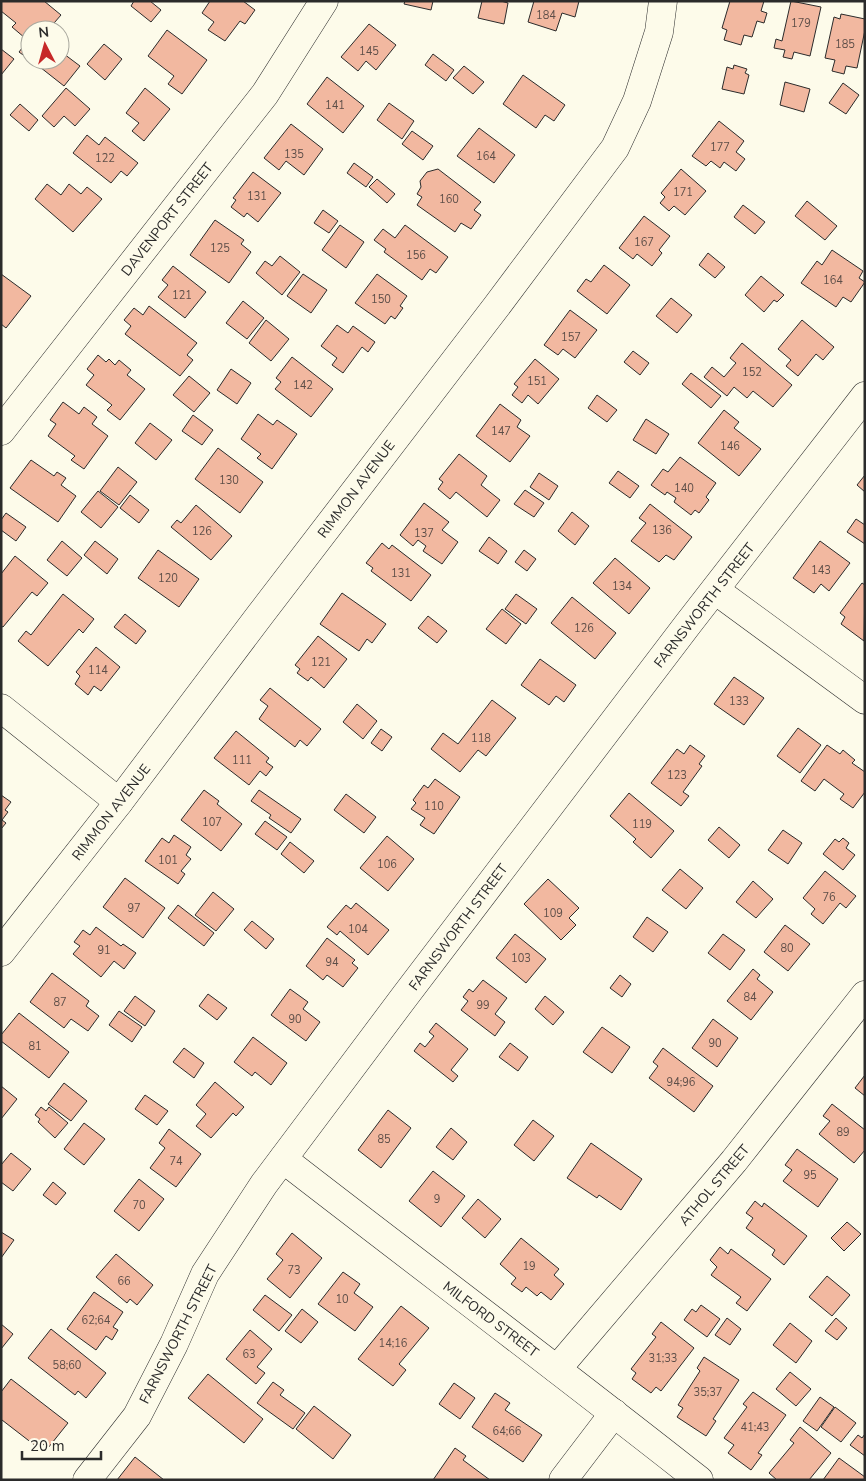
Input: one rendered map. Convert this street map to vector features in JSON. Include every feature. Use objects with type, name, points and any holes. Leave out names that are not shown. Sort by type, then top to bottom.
[{"type":"street","name":"DAVENPORT STREET","points":[[1,431],[265,94],[324,1]]},
{"type":"street","name":"RIMMON AVENUE","points":[[1,952],[120,802],[615,148],[637,102],[659,32],[664,1]]},
{"type":"street","name":"FARNSWORTH STREET","points":[[87,1480],[137,1416],[174,1344],[206,1274],[264,1184],[714,590],[865,396]]},
{"type":"street","points":[[714,590],[865,700]]},
{"type":"street","points":[[1,708],[120,802]]},
{"type":"street","name":"ATHOL STREET","points":[[557,1369],[734,1161],[865,995]]},
{"type":"street","name":"MILFORD STREET","points":[[284,1159],[699,1480]]},
{"type":"street","points":[[563,1480],[614,1413]]},
{"type":"building","points":[[1,1],[44,1],[61,15],[57,20],[20,20],[20,34],[12,27],[16,23],[1,11]]},
{"type":"building","points":[[134,1],[150,1],[161,10],[151,22],[131,6]]},
{"type":"building","points":[[210,1],[243,1],[255,10],[245,24],[240,21],[225,41],[208,30],[214,22],[202,13]]},
{"type":"building","points":[[405,1],[433,1],[431,10],[404,4]]},
{"type":"building","points":[[482,1],[508,3],[504,24],[478,18]]},
{"type":"building","points":[[534,1],[579,1],[575,17],[562,13],[556,31],[528,22]]},
{"type":"building","points":[[730,1],[764,1],[761,11],[767,13],[764,23],[757,21],[752,37],[744,35],[741,45],[724,40],[727,30],[722,28]]},
{"type":"building","points":[[791,1],[821,7],[810,56],[794,52],[792,59],[783,57],[785,50],[774,48],[776,39],[782,41]]},
{"type":"building","points":[[841,14],[865,19],[865,30],[857,68],[846,66],[844,74],[832,71],[835,60],[825,58],[834,17],[840,19]]},
{"type":"building","points":[[369,24],[396,45],[376,70],[366,61],[358,71],[341,57]]},
{"type":"building","points":[[167,30],[207,60],[182,94],[168,84],[174,76],[148,56]]},
{"type":"building","points":[[104,44],[122,59],[105,80],[87,64]]},
{"type":"building","points":[[1,49],[14,59],[1,75]]},
{"type":"building","points":[[433,54],[454,70],[446,81],[425,65]]},
{"type":"building","points":[[70,58],[80,66],[64,86],[44,70],[70,70]]},
{"type":"building","points":[[734,65],[747,69],[745,73],[749,75],[744,94],[722,89],[727,67],[733,69]]},
{"type":"building","points":[[464,66],[484,82],[473,94],[453,78]]},
{"type":"building","points":[[523,75],[565,105],[554,121],[545,115],[536,128],[503,104]]},
{"type":"building","points":[[327,77],[364,106],[343,133],[307,104]]},
{"type":"building","points":[[785,82],[810,89],[804,112],[780,105]]},
{"type":"building","points":[[843,83],[859,95],[846,114],[829,103]]},
{"type":"building","points":[[66,88],[90,109],[75,126],[64,116],[54,127],[42,116]]},
{"type":"building","points":[[145,88],[170,109],[144,141],[132,131],[139,123],[126,113]]},
{"type":"building","points":[[389,103],[414,121],[402,139],[377,120]]},
{"type":"building","points":[[20,104],[38,120],[29,131],[10,115]]},
{"type":"building","points":[[719,121],[744,141],[736,152],[745,159],[736,171],[724,162],[720,168],[711,161],[706,166],[692,156]]},
{"type":"building","points":[[291,124],[323,149],[304,175],[286,161],[279,170],[264,158]]},
{"type":"building","points":[[479,128],[515,155],[494,183],[457,156]]},
{"type":"building","points":[[412,131],[433,146],[423,160],[402,144]]},
{"type":"building","points":[[87,135],[99,145],[105,137],[138,163],[127,176],[121,171],[111,183],[73,153]]},
{"type":"building","points":[[354,163],[373,177],[366,187],[347,173]]},
{"type":"building","points":[[438,169],[481,202],[474,210],[481,215],[471,229],[461,223],[455,232],[417,205],[422,197],[417,194],[421,187],[420,181],[427,172]]},
{"type":"building","points":[[681,169],[706,191],[685,215],[674,206],[669,211],[660,203],[665,197],[661,193]]},
{"type":"building","points":[[253,172],[281,193],[258,222],[247,213],[244,217],[231,207],[236,200],[233,198]]},
{"type":"building","points":[[377,179],[395,194],[387,203],[369,187]]},
{"type":"building","points":[[47,184],[61,195],[69,184],[81,194],[87,187],[102,199],[73,232],[35,199]]},
{"type":"building","points":[[807,201],[837,226],[825,240],[795,216]]},
{"type":"building","points":[[743,205],[765,222],[755,234],[734,217]]},
{"type":"building","points":[[323,210],[338,221],[329,233],[314,223]]},
{"type":"building","points":[[644,216],[670,236],[659,250],[662,253],[652,266],[637,254],[633,259],[619,248]]},
{"type":"building","points":[[215,220],[244,240],[241,244],[251,252],[229,283],[190,255]]},
{"type":"building","points":[[340,225],[364,242],[346,268],[322,250]]},
{"type":"building","points":[[405,225],[448,257],[436,273],[430,269],[422,280],[384,252],[386,249],[374,240],[383,229],[395,238]]},
{"type":"building","points":[[832,250],[863,271],[859,278],[865,282],[851,302],[843,297],[836,307],[801,283],[817,261],[822,265]]},
{"type":"building","points":[[708,253],[725,267],[715,278],[699,265]]},
{"type":"building","points":[[280,256],[300,272],[282,295],[256,273],[265,261],[272,266]]},
{"type":"building","points":[[604,265],[630,285],[607,314],[577,291],[586,279],[591,282]]},
{"type":"building","points":[[173,266],[206,292],[185,318],[158,297],[168,285],[162,280]]},
{"type":"building","points":[[1,274],[31,296],[6,328],[1,324]]},
{"type":"building","points":[[303,274],[327,290],[311,313],[287,296]]},
{"type":"building","points":[[377,274],[407,296],[400,306],[403,308],[395,319],[391,316],[385,324],[355,303]]},
{"type":"building","points":[[761,276],[784,295],[777,302],[774,300],[764,312],[745,295]]},
{"type":"building","points":[[671,298],[692,315],[677,333],[656,316]]},
{"type":"building","points":[[243,301],[264,318],[247,339],[226,323]]},
{"type":"building","points":[[149,306],[197,343],[187,355],[193,360],[180,376],[125,334],[131,326],[124,320],[134,308],[143,315]]},
{"type":"building","points":[[570,310],[597,330],[575,358],[563,349],[558,355],[544,345]]},
{"type":"building","points":[[266,320],[289,339],[271,361],[249,343]]},
{"type":"building","points":[[802,320],[834,347],[823,360],[816,354],[798,376],[786,366],[791,360],[778,349]]},
{"type":"building","points":[[337,325],[348,333],[353,326],[375,342],[368,352],[362,347],[343,373],[332,365],[337,358],[321,346]]},
{"type":"building","points":[[742,343],[792,385],[773,407],[753,391],[747,398],[734,387],[727,396],[704,377],[712,367],[724,377],[736,363],[730,358]]},
{"type":"building","points":[[633,351],[649,363],[640,375],[624,362]]},
{"type":"building","points":[[98,355],[106,362],[109,359],[115,365],[119,360],[131,370],[127,375],[145,389],[120,420],[107,410],[112,405],[86,385],[94,375],[87,369]]},
{"type":"building","points":[[292,357],[333,389],[311,417],[275,389],[281,382],[276,378]]},
{"type":"building","points":[[535,359],[559,379],[538,404],[528,395],[522,403],[512,395],[518,387],[514,384]]},
{"type":"building","points":[[231,369],[251,383],[237,404],[217,390]]},
{"type":"building","points":[[691,373],[721,396],[711,408],[682,384]]},
{"type":"building","points":[[189,376],[210,393],[194,412],[173,395]]},
{"type":"building","points":[[597,395],[617,410],[607,422],[588,408]]},
{"type":"building","points":[[63,402],[79,414],[84,407],[97,417],[92,424],[108,436],[84,469],[71,460],[75,456],[48,436],[56,424],[50,420]]},
{"type":"building","points":[[500,404],[521,420],[517,427],[530,436],[510,462],[476,436]]},
{"type":"building","points":[[724,410],[739,422],[734,428],[761,449],[739,476],[698,443]]},
{"type":"building","points":[[258,414],[273,425],[277,420],[297,434],[272,469],[257,458],[261,454],[241,439]]},
{"type":"building","points":[[193,415],[213,430],[202,445],[182,431]]},
{"type":"building","points":[[646,419],[669,434],[656,454],[633,440]]},
{"type":"building","points":[[150,423],[172,440],[156,460],[135,443]]},
{"type":"building","points":[[218,448],[263,482],[240,513],[195,479]]},
{"type":"building","points":[[459,454],[487,476],[481,485],[500,500],[487,517],[456,492],[450,499],[438,489],[443,482],[439,479]]},
{"type":"building","points":[[680,457],[716,483],[706,497],[709,500],[699,513],[695,510],[691,515],[674,502],[676,498],[667,492],[665,495],[651,485],[663,469],[668,472]]},
{"type":"building","points":[[31,460],[54,476],[57,472],[66,478],[61,485],[76,496],[58,522],[10,488]]},
{"type":"building","points":[[118,467],[137,482],[119,505],[100,491]]},
{"type":"building","points":[[618,471],[639,486],[630,498],[609,483]]},
{"type":"building","points":[[539,473],[558,486],[549,500],[530,487]]},
{"type":"building","points":[[865,475],[865,492],[857,485]]},
{"type":"building","points":[[525,490],[544,503],[534,517],[514,504]]},
{"type":"building","points":[[98,491],[118,507],[101,528],[81,512]]},
{"type":"building","points":[[130,495],[149,510],[139,523],[120,508]]},
{"type":"building","points":[[424,503],[449,522],[442,530],[458,542],[442,564],[423,551],[426,546],[418,540],[413,546],[400,535]]},
{"type":"building","points":[[650,504],[692,537],[674,560],[666,555],[659,562],[631,541],[646,523],[639,518]]},
{"type":"building","points":[[196,505],[232,536],[211,560],[171,527],[177,520],[181,523]]},
{"type":"building","points":[[572,512],[589,526],[575,545],[558,531]]},
{"type":"building","points":[[6,513],[26,527],[16,541],[1,530],[1,520]]},
{"type":"building","points":[[856,519],[865,525],[865,544],[847,532]]},
{"type":"building","points":[[489,537],[507,551],[498,564],[479,551]]},
{"type":"building","points":[[62,541],[82,558],[67,576],[47,560]]},
{"type":"building","points":[[95,541],[118,559],[107,574],[84,555]]},
{"type":"building","points":[[820,541],[850,563],[829,591],[821,584],[814,593],[793,578]]},
{"type":"building","points":[[382,543],[389,549],[392,545],[431,575],[411,601],[371,571],[373,568],[366,563]]},
{"type":"building","points":[[158,550],[199,579],[179,607],[138,578]]},
{"type":"building","points":[[524,550],[536,559],[527,571],[515,562]]},
{"type":"building","points":[[15,556],[48,583],[37,596],[32,592],[3,627],[1,626],[1,574]]},
{"type":"building","points":[[615,558],[650,588],[629,614],[593,583]]},
{"type":"building","points":[[862,583],[865,585],[864,641],[841,624],[845,617],[840,613]]},
{"type":"building","points":[[342,593],[386,624],[372,643],[367,639],[359,651],[320,624]]},
{"type":"building","points":[[63,594],[94,619],[83,633],[79,629],[48,666],[18,641],[26,631],[31,635]]},
{"type":"building","points":[[516,594],[537,609],[526,624],[505,609]]},
{"type":"building","points":[[572,597],[616,633],[595,659],[551,623]]},
{"type":"building","points":[[502,609],[521,624],[506,644],[486,629]]},
{"type":"building","points":[[125,614],[146,631],[136,644],[114,627]]},
{"type":"building","points":[[428,616],[447,631],[437,643],[418,628]]},
{"type":"building","points":[[318,636],[347,659],[324,688],[311,677],[308,681],[297,673],[300,669],[295,665]]},
{"type":"building","points":[[96,647],[120,667],[101,691],[94,686],[88,695],[75,684],[80,676],[76,672]]},
{"type":"building","points":[[540,659],[576,685],[564,702],[556,696],[549,705],[521,685]]},
{"type":"building","points":[[734,677],[764,698],[744,725],[714,704]]},
{"type":"building","points":[[270,688],[321,729],[307,746],[300,740],[295,747],[259,719],[268,706],[260,700]]},
{"type":"building","points":[[492,700],[516,718],[486,756],[478,750],[460,772],[431,749],[443,733],[458,744]]},
{"type":"building","points":[[357,704],[377,721],[363,739],[343,722]]},
{"type":"building","points":[[798,728],[821,745],[800,773],[777,756]]},
{"type":"building","points":[[381,729],[392,737],[382,751],[371,743]]},
{"type":"building","points":[[236,731],[269,758],[266,762],[273,767],[266,776],[260,771],[249,785],[214,758]]},
{"type":"building","points":[[690,745],[705,756],[699,764],[702,766],[683,792],[689,796],[681,806],[651,783],[677,749],[684,754]]},
{"type":"building","points":[[827,745],[840,754],[843,750],[855,760],[852,763],[865,772],[865,792],[853,808],[840,799],[844,794],[824,779],[815,791],[801,781]]},
{"type":"building","points":[[435,779],[460,797],[434,834],[420,825],[425,818],[411,809],[416,803],[413,800],[424,785],[428,788]]},
{"type":"building","points":[[204,790],[219,801],[217,804],[242,824],[221,851],[181,820]]},
{"type":"building","points":[[259,790],[301,819],[291,833],[269,818],[271,815],[251,801]]},
{"type":"building","points":[[629,793],[674,831],[651,858],[633,842],[636,839],[610,816]]},
{"type":"building","points":[[346,794],[376,817],[364,833],[334,810]]},
{"type":"building","points":[[1,795],[11,802],[5,810],[8,812],[2,820],[6,823],[1,829]]},
{"type":"building","points":[[265,821],[287,837],[277,850],[255,834]]},
{"type":"building","points":[[719,827],[740,845],[729,858],[708,840]]},
{"type":"building","points":[[783,830],[802,843],[788,864],[768,850]]},
{"type":"building","points":[[174,835],[191,847],[186,855],[191,859],[181,871],[185,874],[178,884],[145,861],[162,838],[169,843]]},
{"type":"building","points":[[387,836],[414,859],[388,891],[360,868]]},
{"type":"building","points":[[843,838],[849,843],[846,848],[855,855],[843,870],[823,854],[835,839],[839,842]]},
{"type":"building","points":[[290,842],[314,861],[304,873],[281,854]]},
{"type":"building","points":[[680,869],[703,888],[686,909],[662,890]]},
{"type":"building","points":[[825,871],[856,896],[846,908],[840,903],[823,924],[811,914],[815,909],[803,898]]},
{"type":"building","points":[[125,878],[165,908],[143,938],[103,907]]},
{"type":"building","points":[[548,879],[579,908],[569,918],[576,925],[561,940],[524,904]]},
{"type":"building","points":[[753,881],[773,899],[756,918],[736,902]]},
{"type":"building","points":[[213,892],[234,909],[216,931],[195,915]]},
{"type":"building","points":[[356,903],[389,930],[368,955],[340,931],[337,935],[327,927],[346,905],[351,909]]},
{"type":"building","points":[[178,905],[214,933],[204,946],[168,918]]},
{"type":"building","points":[[647,917],[668,932],[653,952],[633,937]]},
{"type":"building","points":[[252,921],[274,939],[266,949],[244,930]]},
{"type":"building","points":[[785,925],[810,944],[788,971],[764,952]]},
{"type":"building","points":[[96,927],[121,946],[123,944],[136,953],[124,969],[114,961],[101,977],[73,954],[80,946],[74,942],[83,930],[90,935]]},
{"type":"building","points":[[515,934],[546,959],[526,983],[496,958]]},
{"type":"building","points":[[723,934],[745,950],[730,970],[708,953]]},
{"type":"building","points":[[327,938],[355,960],[352,963],[358,968],[343,987],[327,975],[323,980],[306,966]]},
{"type":"building","points":[[753,969],[760,975],[757,979],[773,992],[751,1020],[727,1001]]},
{"type":"building","points":[[52,973],[89,1001],[86,1006],[99,1016],[88,1031],[71,1019],[64,1028],[30,1002]]},
{"type":"building","points":[[620,975],[631,984],[622,997],[610,988]]},
{"type":"building","points":[[483,980],[507,998],[495,1014],[505,1022],[495,1036],[461,1010],[468,1001],[463,997],[469,989],[473,992]]},
{"type":"building","points":[[290,989],[308,1002],[303,1009],[320,1022],[306,1041],[271,1015]]},
{"type":"building","points":[[208,994],[227,1008],[217,1020],[199,1006]]},
{"type":"building","points":[[135,996],[155,1011],[145,1026],[124,1011]]},
{"type":"building","points":[[545,996],[564,1012],[553,1025],[535,1009]]},
{"type":"building","points":[[119,1011],[142,1027],[132,1042],[109,1025]]},
{"type":"building","points":[[19,1013],[69,1052],[49,1078],[1,1041],[1,1035]]},
{"type":"building","points":[[713,1019],[738,1038],[717,1067],[692,1048]]},
{"type":"building","points":[[436,1023],[468,1049],[451,1070],[458,1076],[453,1082],[414,1051],[420,1043],[425,1047],[434,1036],[429,1032]]},
{"type":"building","points":[[602,1027],[630,1047],[612,1073],[583,1052]]},
{"type":"building","points":[[253,1037],[287,1063],[271,1085],[255,1072],[252,1076],[234,1062]]},
{"type":"building","points":[[510,1043],[528,1057],[518,1071],[499,1057]]},
{"type":"building","points":[[184,1048],[204,1063],[194,1078],[173,1062]]},
{"type":"building","points":[[663,1048],[713,1086],[694,1112],[649,1078],[658,1066],[653,1062]]},
{"type":"building","points":[[865,1075],[865,1096],[855,1088]]},
{"type":"building","points":[[215,1082],[244,1107],[236,1116],[233,1113],[211,1138],[196,1126],[206,1114],[196,1105]]},
{"type":"building","points":[[64,1083],[87,1101],[71,1121],[48,1104]]},
{"type":"building","points":[[1,1086],[17,1099],[1,1119]]},
{"type":"building","points":[[145,1095],[168,1111],[157,1125],[135,1109]]},
{"type":"building","points":[[832,1104],[865,1130],[865,1150],[854,1163],[819,1134],[830,1121],[823,1116]]},
{"type":"building","points":[[41,1107],[46,1111],[49,1107],[68,1123],[55,1138],[38,1122],[40,1119],[35,1115]]},
{"type":"building","points":[[388,1110],[411,1128],[381,1168],[358,1150]]},
{"type":"building","points":[[533,1120],[554,1136],[534,1161],[514,1145]]},
{"type":"building","points":[[84,1123],[105,1139],[84,1165],[64,1149]]},
{"type":"building","points":[[451,1128],[467,1142],[453,1160],[436,1147]]},
{"type":"building","points":[[169,1129],[201,1154],[176,1187],[150,1168],[165,1148],[159,1143]]},
{"type":"building","points":[[591,1143],[642,1179],[621,1210],[599,1195],[597,1198],[567,1178]]},
{"type":"building","points":[[797,1149],[838,1179],[818,1207],[783,1181],[792,1170],[785,1165]]},
{"type":"building","points":[[11,1153],[31,1169],[13,1191],[1,1182],[1,1165]]},
{"type":"building","points":[[433,1171],[465,1196],[441,1227],[409,1201]]},
{"type":"building","points":[[139,1179],[164,1199],[139,1231],[114,1211]]},
{"type":"building","points":[[53,1182],[66,1193],[56,1205],[43,1195]]},
{"type":"building","points":[[478,1199],[501,1219],[485,1238],[462,1218]]},
{"type":"building","points":[[755,1201],[762,1207],[764,1203],[807,1236],[784,1265],[772,1255],[775,1250],[746,1228],[753,1218],[746,1213]]},
{"type":"building","points":[[847,1222],[861,1234],[844,1251],[831,1238]]},
{"type":"building","points":[[1,1232],[14,1240],[1,1258]]},
{"type":"building","points":[[292,1233],[322,1258],[290,1298],[267,1279],[283,1260],[276,1254]]},
{"type":"building","points":[[521,1238],[559,1269],[554,1275],[564,1284],[551,1300],[541,1292],[537,1296],[526,1287],[522,1292],[511,1284],[516,1278],[500,1264]]},
{"type":"building","points":[[720,1247],[728,1254],[731,1249],[771,1279],[747,1311],[736,1303],[741,1297],[711,1275],[717,1267],[710,1260]]},
{"type":"building","points":[[116,1254],[153,1285],[137,1305],[130,1299],[127,1303],[96,1277]]},
{"type":"building","points":[[343,1272],[360,1284],[354,1293],[373,1307],[355,1331],[318,1304]]},
{"type":"building","points":[[827,1276],[850,1295],[832,1316],[809,1297]]},
{"type":"building","points":[[94,1292],[123,1312],[113,1327],[118,1330],[112,1340],[106,1336],[96,1350],[67,1329]]},
{"type":"building","points":[[265,1295],[292,1315],[279,1331],[253,1310]]},
{"type":"building","points":[[701,1305],[720,1319],[707,1337],[684,1320],[692,1309],[696,1312]]},
{"type":"building","points":[[401,1306],[429,1328],[399,1364],[406,1370],[393,1386],[358,1359]]},
{"type":"building","points":[[302,1309],[318,1322],[301,1343],[285,1331]]},
{"type":"building","points":[[727,1318],[741,1329],[730,1345],[715,1335]]},
{"type":"building","points":[[836,1318],[847,1328],[837,1340],[825,1331]]},
{"type":"building","points":[[661,1322],[694,1348],[661,1391],[656,1387],[651,1393],[632,1379],[636,1373],[631,1369],[656,1337],[652,1334]]},
{"type":"building","points":[[790,1323],[812,1341],[796,1363],[773,1345]]},
{"type":"building","points":[[1,1324],[13,1334],[1,1349]]},
{"type":"building","points":[[51,1329],[106,1373],[86,1398],[78,1391],[75,1395],[28,1358]]},
{"type":"building","points":[[250,1330],[272,1349],[257,1367],[265,1373],[256,1384],[226,1359]]},
{"type":"building","points":[[704,1357],[739,1380],[713,1419],[716,1421],[706,1436],[677,1417],[683,1408],[678,1405],[700,1371],[697,1368]]},
{"type":"building","points":[[790,1372],[811,1389],[796,1406],[776,1389]]},
{"type":"building","points":[[208,1374],[263,1419],[244,1443],[188,1398]]},
{"type":"building","points":[[11,1379],[68,1423],[48,1448],[40,1442],[37,1447],[2,1420],[1,1422],[1,1392]]},
{"type":"building","points":[[273,1382],[284,1390],[280,1395],[305,1413],[293,1429],[257,1403]]},
{"type":"building","points":[[454,1383],[475,1398],[460,1419],[439,1404]]},
{"type":"building","points":[[753,1392],[786,1415],[758,1453],[762,1455],[751,1470],[728,1453],[734,1445],[724,1438],[747,1407],[743,1404]]},
{"type":"building","points":[[495,1393],[510,1403],[505,1410],[542,1435],[523,1462],[472,1427]]},
{"type":"building","points":[[820,1397],[834,1407],[817,1431],[803,1421]]},
{"type":"building","points":[[314,1406],[351,1435],[333,1459],[296,1429]]},
{"type":"building","points":[[835,1407],[856,1423],[841,1442],[821,1427]]},
{"type":"building","points":[[800,1427],[831,1453],[809,1480],[777,1480],[769,1473],[794,1443],[790,1440]]},
{"type":"building","points":[[865,1434],[865,1456],[850,1445],[858,1435],[862,1438]]},
{"type":"building","points":[[455,1448],[466,1456],[463,1460],[490,1480],[433,1480]]},
{"type":"building","points":[[135,1457],[164,1480],[117,1480]]},
{"type":"building","points":[[839,1458],[865,1477],[865,1480],[823,1480]]}]
